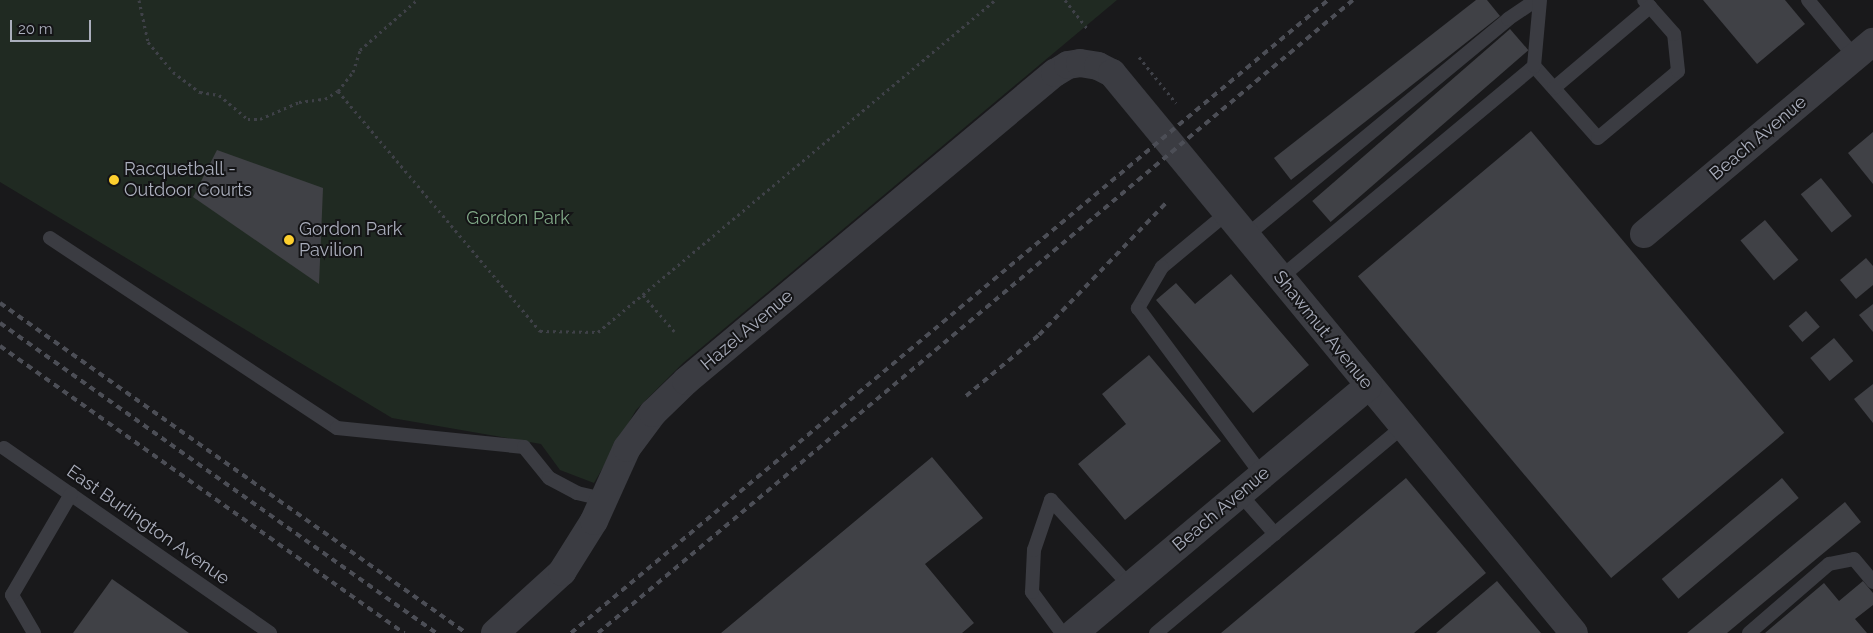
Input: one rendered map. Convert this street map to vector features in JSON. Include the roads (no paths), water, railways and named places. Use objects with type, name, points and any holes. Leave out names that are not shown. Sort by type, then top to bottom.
[{"type":"street","name":"Beach Avenue","points":[[1644,234],[1864,49]]},
{"type":"street","name":"Shawmut Avenue","points":[[1055,73],[1068,65],[1080,63],[1098,66],[1112,73],[1368,386],[1574,633]]},
{"type":"street","name":"Hazel Avenue","points":[[495,633],[562,572],[594,521],[627,448],[653,413],[686,381],[1055,73]]},
{"type":"street","name":"Beach Avenue","points":[[1074,633],[1368,386]]},
{"type":"lane","points":[[1246,236],[1508,19],[1536,0]]},
{"type":"lane","points":[[1280,278],[1534,66],[1540,0]]},
{"type":"lane","points":[[1808,0],[1864,49]]},
{"type":"lane","points":[[1534,66],[1598,138],[1678,71],[1674,34],[1647,3],[1554,88]]},
{"type":"lane","points":[[1227,214],[1162,267],[1138,308],[1262,475]]},
{"type":"lane","points":[[50,238],[337,428],[524,447],[549,478],[577,493],[603,499]]},
{"type":"lane","points":[[1156,633],[1402,427]]},
{"type":"lane","name":"East Burlington Avenue","points":[[4,448],[270,633]]},
{"type":"lane","points":[[34,633],[12,594],[70,494]]},
{"type":"lane","points":[[1240,494],[1275,534]]},
{"type":"lane","points":[[1062,633],[1032,592],[1034,550],[1051,500],[1130,586]]},
{"type":"lane","points":[[1749,633],[1829,564],[1854,559],[1873,582]]},
{"type":"railway","points":[[571,633],[1328,0]]},
{"type":"railway","points":[[598,633],[1353,0]]},
{"type":"railway","points":[[966,396],[1039,335],[1168,201]]},
{"type":"railway","points":[[0,303],[466,633]]},
{"type":"railway","points":[[0,323],[436,633]]},
{"type":"railway","points":[[0,346],[404,633]]},
{"type":"place","name":"Racquetball - Outdoor Courts","points":[[114,180]]},
{"type":"place","name":"Gordon Park Pavilion","points":[[289,240]]},
{"type":"park label","name":"Gordon Park","points":[[518,218]]}]
